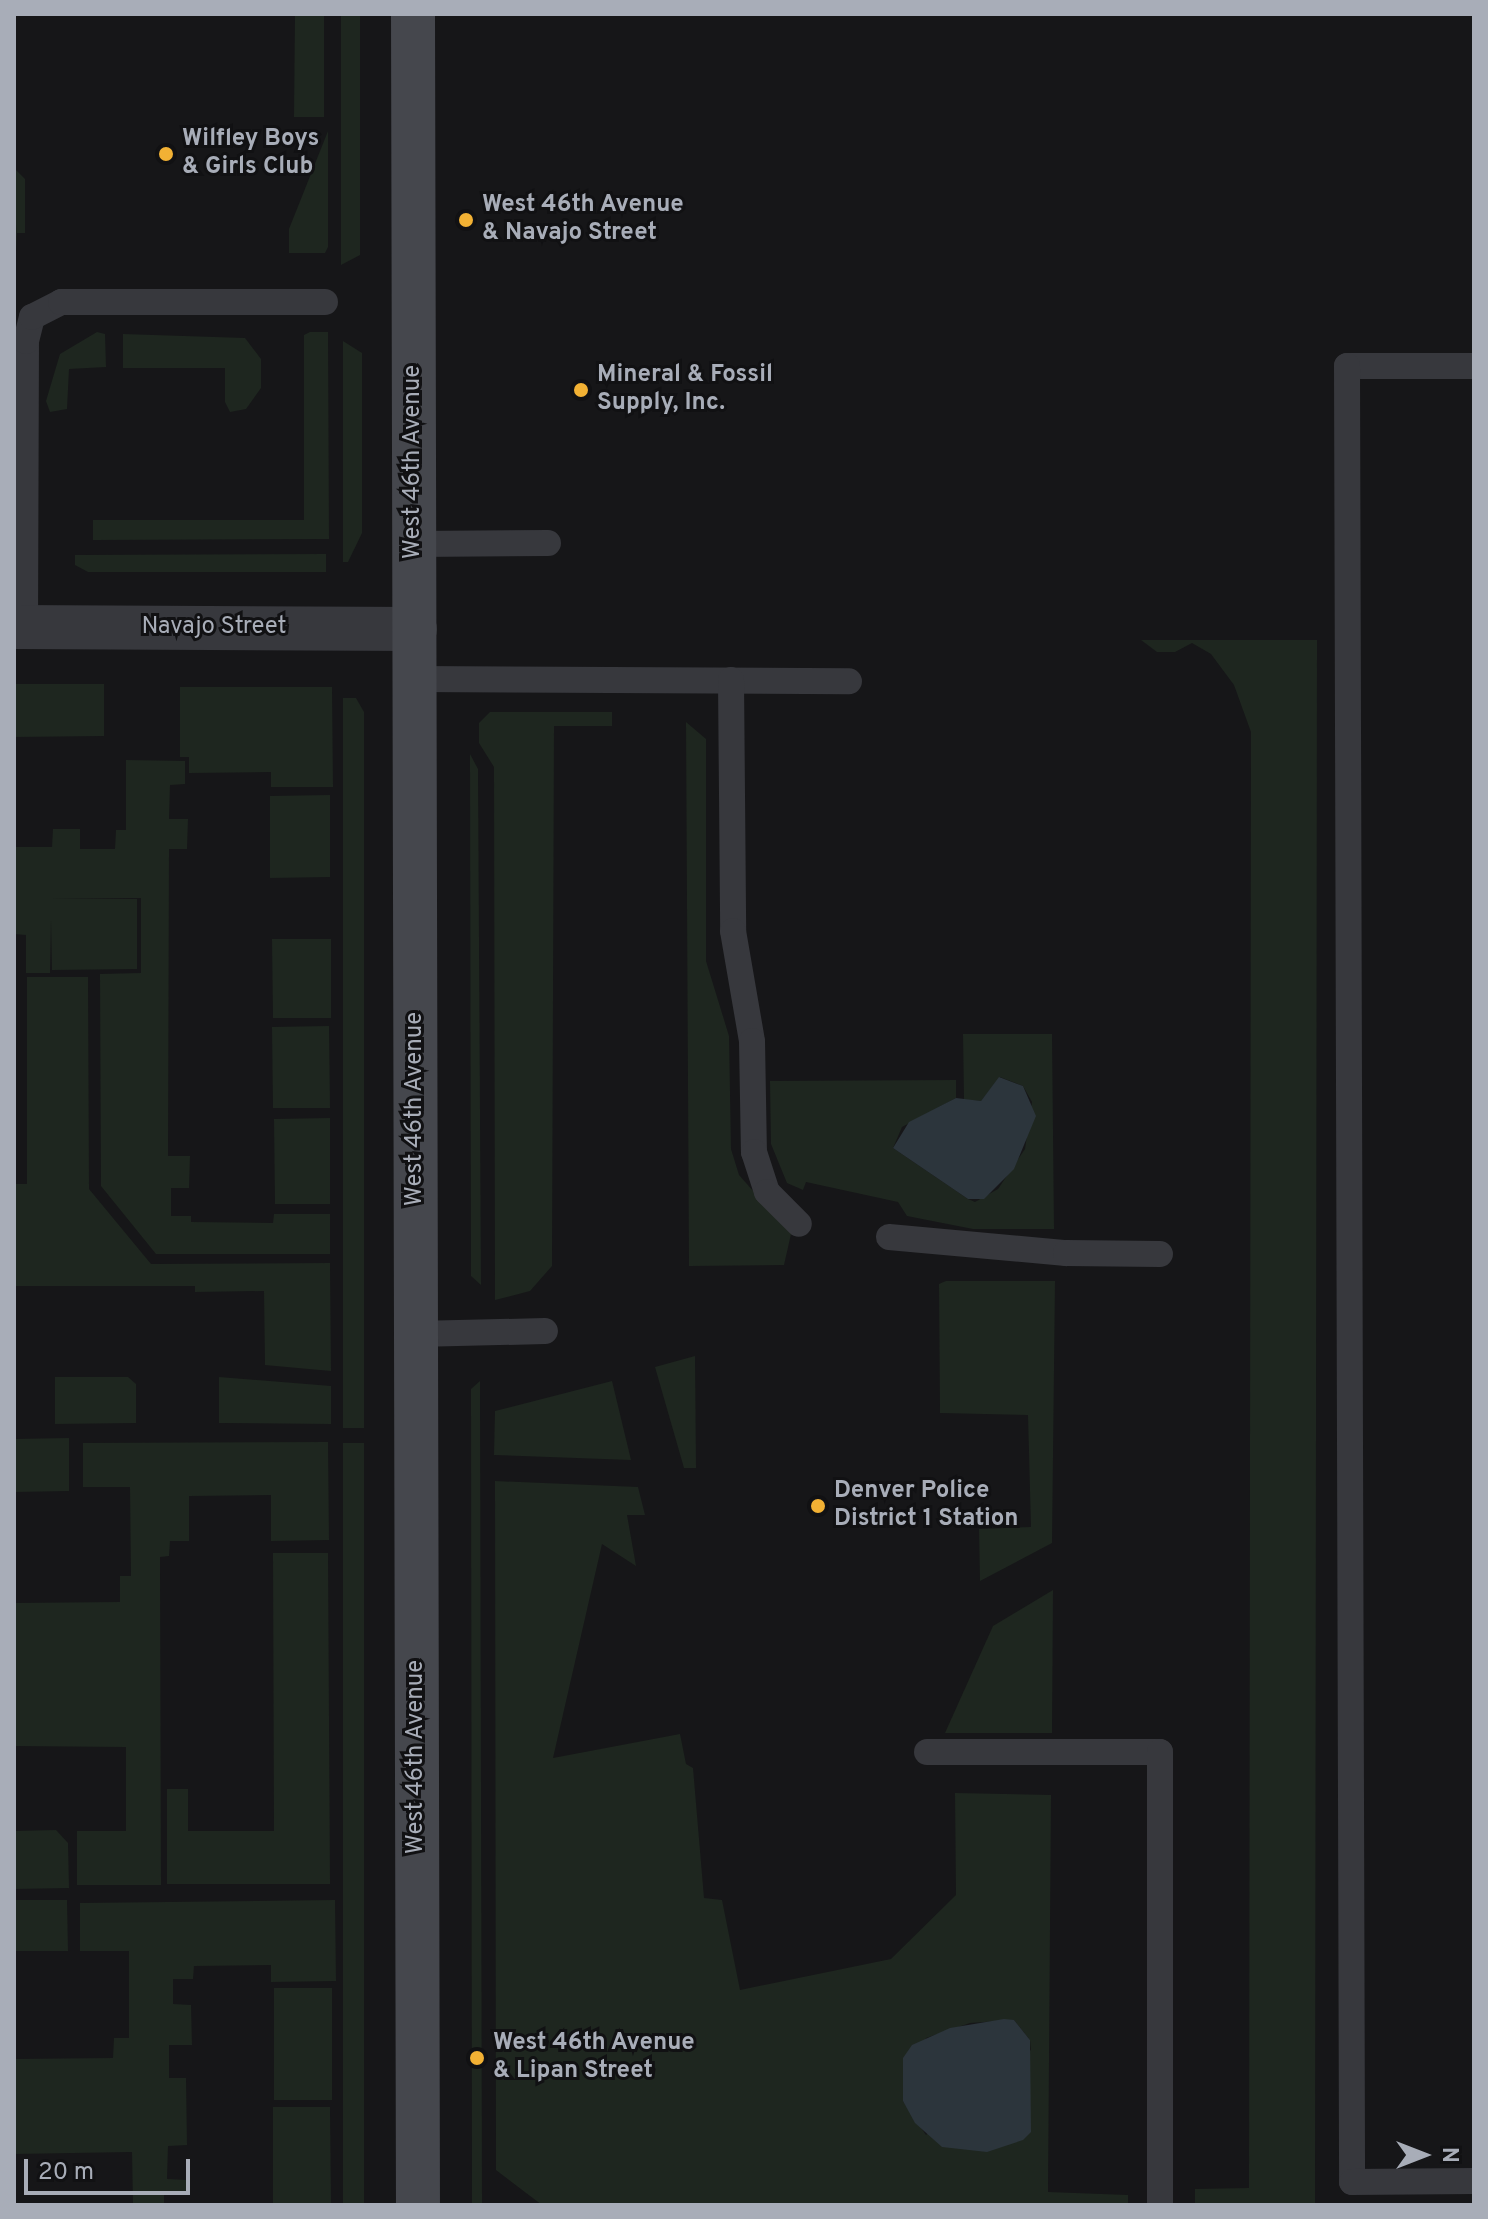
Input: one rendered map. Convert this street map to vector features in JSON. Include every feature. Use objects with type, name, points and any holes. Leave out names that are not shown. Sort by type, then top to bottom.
[{"type":"street","name":"West 46th Avenue","points":[[413,14],[418,2205]]},
{"type":"street","name":"Navajo Street","points":[[20,627],[415,629]]},
{"type":"lane","points":[[20,627],[26,341],[32,317],[42,309],[61,302],[325,302]]},
{"type":"lane","points":[[1474,366],[1347,366],[1352,2182],[1474,2181]]},
{"type":"lane","points":[[415,544],[548,543]]},
{"type":"lane","points":[[415,679],[849,681]]},
{"type":"lane","points":[[731,680],[733,931],[752,1041],[754,1152],[767,1192],[799,1224]]},
{"type":"lane","points":[[889,1237],[1066,1253],[1160,1254]]},
{"type":"lane","points":[[416,1334],[545,1331]]},
{"type":"lane","points":[[927,1752],[1160,1752],[1160,2205]]},
{"type":"shaded area","points":[[295,14],[324,14],[324,117],[294,117]]},
{"type":"shaded area","points":[[341,14],[360,14],[360,255],[341,265]]},
{"type":"shaded area","points":[[328,131],[328,247],[325,253],[289,253],[289,229]]},
{"type":"shaded area","points":[[14,168],[25,179],[25,233],[17,233],[17,252]]},
{"type":"shaded area","points":[[97,332],[105,334],[106,367],[69,369],[67,409],[50,412],[46,401],[60,354]]},
{"type":"shaded area","points":[[328,332],[329,539],[93,540],[93,520],[304,520],[304,335]]},
{"type":"shaded area","points":[[123,334],[245,338],[261,359],[261,388],[246,409],[230,412],[225,402],[225,368],[123,368]]},
{"type":"shaded area","points":[[343,341],[362,353],[362,533],[348,562],[343,562]]},
{"type":"shaded area","points":[[326,554],[326,572],[88,572],[75,565],[75,555]]},
{"type":"shaded area","points":[[1141,640],[1317,640],[1315,2205],[1195,2205],[1195,2189],[1249,2188],[1251,732],[1234,685],[1211,654],[1192,643],[1175,652],[1157,652]]},
{"type":"shaded area","points":[[14,684],[104,684],[104,736],[15,737]]},
{"type":"shaded area","points":[[180,687],[332,687],[333,787],[271,787],[271,772],[189,773],[189,757],[180,757]]},
{"type":"shaded area","points":[[343,698],[356,698],[364,712],[364,1428],[343,1428]]},
{"type":"shaded area","points":[[490,712],[612,712],[612,726],[554,726],[552,1266],[530,1291],[495,1300],[494,767],[479,743],[479,723]]},
{"type":"shaded area","points":[[686,722],[706,739],[706,961],[729,1036],[731,1149],[739,1175],[791,1234],[784,1265],[689,1266]]},
{"type":"shaded area","points":[[470,754],[478,769],[481,1285],[471,1276]]},
{"type":"shaded area","points":[[126,760],[185,761],[185,784],[170,785],[169,819],[188,819],[187,849],[169,849],[168,1156],[190,1156],[189,1188],[171,1188],[171,1216],[191,1216],[191,1222],[273,1223],[274,1214],[330,1214],[330,1254],[156,1254],[101,1186],[100,974],[141,973],[141,898],[50,898],[137,899],[137,969],[52,970],[51,920],[50,973],[26,973],[26,935],[14,934],[14,847],[52,847],[53,829],[80,829],[80,849],[115,849],[116,830],[126,830]]},
{"type":"shaded area","points":[[330,795],[330,877],[270,878],[270,796]]},
{"type":"shaded area","points":[[272,939],[331,939],[331,1018],[273,1018]]},
{"type":"shaded area","points":[[27,977],[88,977],[89,1189],[151,1264],[330,1263],[331,1371],[265,1365],[264,1291],[195,1292],[195,1286],[14,1286],[15,1184],[27,1184]]},
{"type":"shaded area","points":[[329,1026],[330,1108],[273,1108],[272,1027]]},
{"type":"shaded area","points":[[963,1034],[1052,1034],[1054,1229],[973,1229],[907,1216],[898,1202],[806,1182],[803,1190],[787,1183],[771,1144],[770,1081],[956,1080],[956,1098],[902,1127],[893,1148],[975,1202],[998,1189],[1025,1149],[1032,1102],[1023,1086],[1000,1077],[981,1101],[964,1100]]},
{"type":"shaded area","points":[[999,1077],[1023,1086],[1036,1116],[1014,1169],[984,1199],[968,1199],[893,1148],[909,1122],[956,1098],[981,1101]]},
{"type":"shaded area","points":[[330,1118],[330,1204],[275,1204],[274,1119]]},
{"type":"shaded area","points":[[946,1281],[1055,1281],[1052,1543],[980,1581],[979,1529],[1031,1527],[1028,1415],[940,1413],[939,1284]]},
{"type":"shaded area","points":[[695,1356],[696,1468],[684,1468],[655,1367]]},
{"type":"shaded area","points":[[55,1377],[128,1377],[136,1384],[136,1423],[55,1424]]},
{"type":"shaded area","points":[[219,1377],[331,1386],[331,1424],[219,1423]]},
{"type":"shaded area","points":[[480,1381],[482,2205],[472,2205],[471,1389]]},
{"type":"shaded area","points":[[612,1381],[631,1460],[494,1455],[495,1411]]},
{"type":"shaded area","points":[[69,1438],[69,1491],[14,1492],[14,1439]]},
{"type":"shaded area","points":[[328,1442],[329,1540],[271,1541],[271,1495],[189,1496],[189,1541],[170,1541],[169,1556],[160,1557],[161,1885],[77,1885],[77,1831],[126,1831],[126,1747],[14,1746],[14,1603],[120,1602],[120,1576],[131,1576],[130,1487],[83,1487],[83,1443]]},
{"type":"shaded area","points":[[343,1443],[364,1443],[364,2205],[343,2205]]},
{"type":"shaded area","points":[[495,1481],[638,1487],[645,1515],[627,1515],[636,1566],[602,1544],[553,1758],[680,1734],[686,1764],[693,1768],[704,1898],[722,1900],[740,1990],[891,1959],[956,1895],[955,1793],[1051,1795],[1048,2192],[1128,2195],[1128,2205],[542,2205],[496,2170]],"holes":[[[1014,2020],[1030,2040],[1031,2050],[926,2135],[903,2101],[926,2038],[970,2023]]]},
{"type":"shaded area","points":[[273,1553],[328,1553],[330,1884],[167,1884],[167,1789],[188,1789],[188,1831],[274,1831]]},
{"type":"shaded area","points":[[1053,1590],[1052,1733],[945,1733],[993,1626]]},
{"type":"shaded area","points":[[56,1830],[68,1843],[69,1888],[14,1889],[14,1831]]},
{"type":"shaded area","points":[[14,1900],[67,1900],[68,1951],[14,1951]]},
{"type":"shaded area","points":[[335,1900],[336,1981],[271,1982],[271,1965],[194,1966],[193,1979],[173,1979],[173,2004],[191,2005],[192,2045],[169,2045],[169,2078],[186,2078],[187,2145],[168,2146],[167,2179],[186,2180],[186,2194],[164,2194],[164,2205],[133,2205],[132,2152],[14,2154],[14,2059],[113,2058],[114,2038],[129,2038],[129,1951],[80,1951],[80,1903]]},
{"type":"shaded area","points":[[274,1988],[332,1988],[332,2100],[274,2100]]},
{"type":"shaded area","points":[[1014,2020],[1030,2040],[1031,2132],[1023,2140],[987,2152],[942,2147],[915,2123],[903,2101],[903,2058],[912,2045],[950,2028]]},
{"type":"shaded area","points":[[273,2107],[330,2107],[331,2205],[273,2205]]},
{"type":"place","name":"Wilfley Boys & Girls Club","points":[[166,154]]},
{"type":"place","name":"West 46th Avenue & Navajo Street","points":[[466,220]]},
{"type":"place","name":"Mineral & Fossil Supply, Inc.","points":[[581,390]]},
{"type":"place","name":"Denver Police District 1 Station","points":[[818,1506]]},
{"type":"place","name":"West 46th Avenue & Lipan Street","points":[[477,2058]]}]
